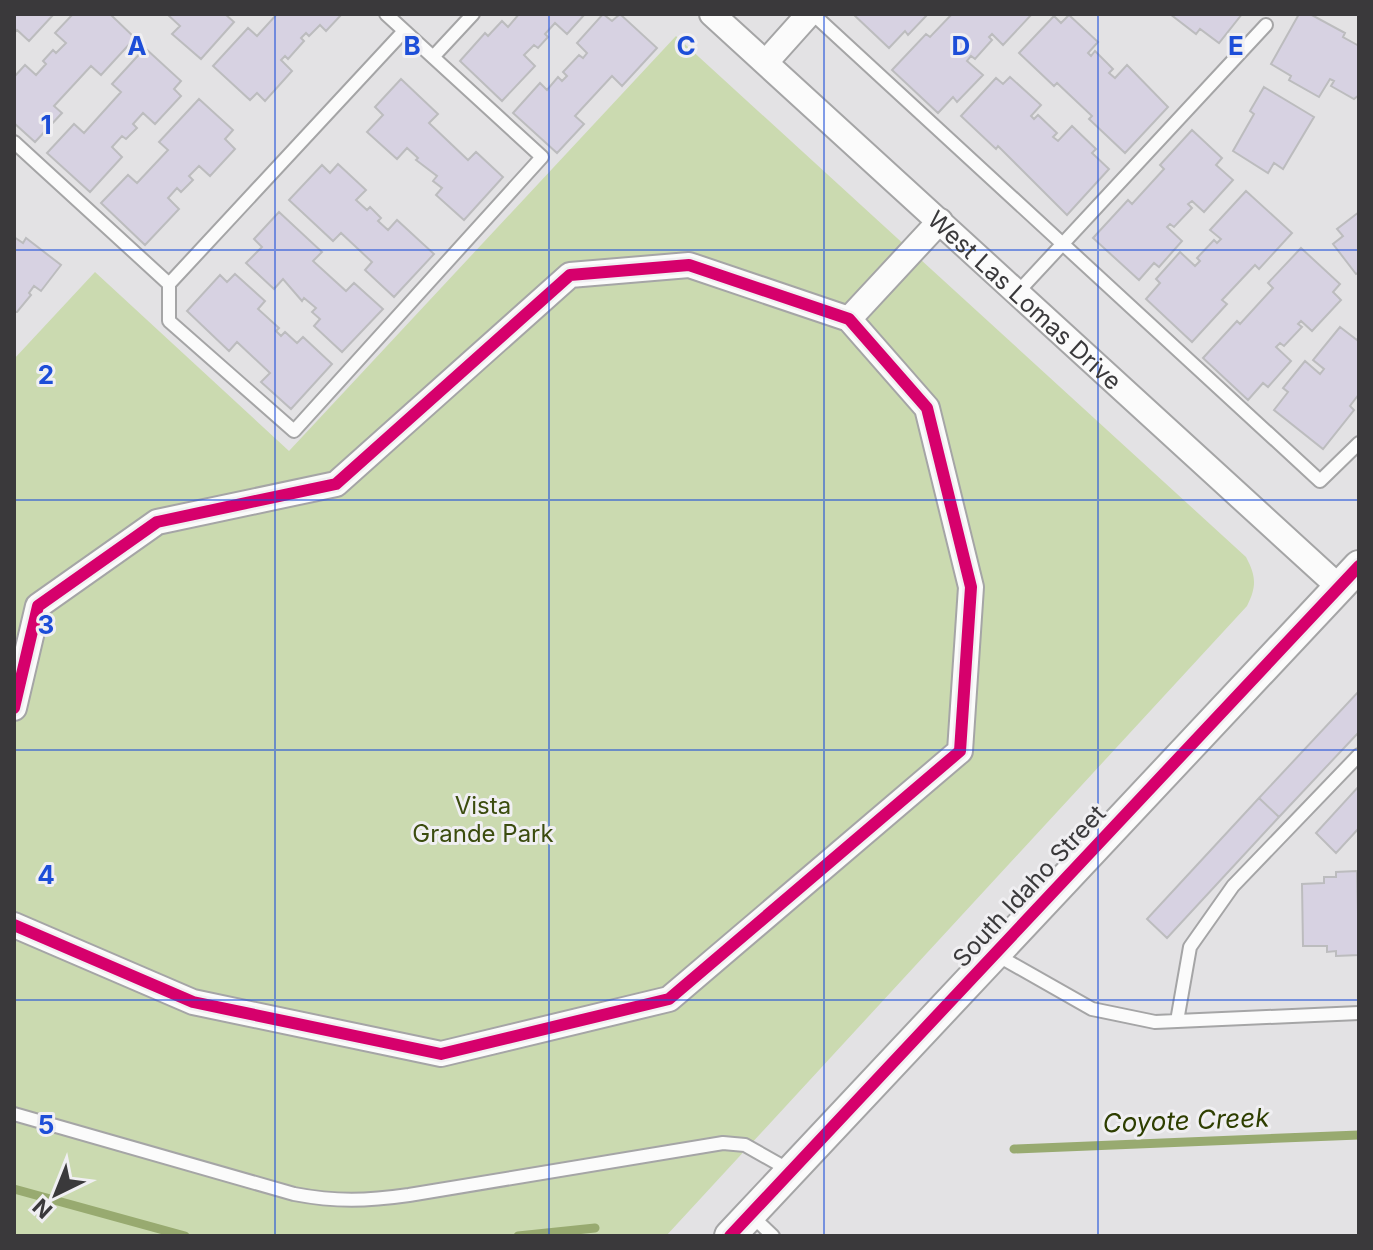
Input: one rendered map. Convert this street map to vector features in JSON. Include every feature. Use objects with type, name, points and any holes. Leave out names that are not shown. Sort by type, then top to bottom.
[{"type":"street","name":"West Las Lomas Drive","points":[[712,14],[1017,293],[1349,577]]},
{"type":"street","points":[[766,62],[811,14]]},
{"type":"street","points":[[849,319],[940,221]]},
{"type":"street","points":[[14,708],[38,606],[157,522],[336,484],[570,275],[689,265],[849,319],[927,408],[971,587],[960,751],[669,999],[441,1054],[193,1002],[14,925]]},
{"type":"street","name":"South Idaho Street","points":[[740,1225],[1349,577]]},
{"type":"lane","points":[[433,57],[473,14]]},
{"type":"lane","points":[[811,14],[1320,481],[1359,443]]},
{"type":"lane","points":[[397,20],[433,57],[542,157],[294,431],[169,321],[169,284],[397,20]]},
{"type":"lane","points":[[1017,293],[1266,25]]},
{"type":"lane","points":[[14,142],[169,284]]},
{"type":"lane","points":[[1177,1021],[1190,947],[1233,886],[1359,755]]},
{"type":"lane","points":[[995,954],[1092,1009],[1155,1022],[1359,1013]]},
{"type":"lane","points":[[14,1114],[294,1194],[330,1201],[366,1201],[409,1195],[723,1143],[745,1145],[791,1171]]},
{"type":"lane","points":[[740,1225],[773,1236]]},
{"type":"green space","name":"Vista Grande Park","points":[[676,36],[1246,557],[1254,581],[1247,606],[666,1236],[14,1236],[14,359],[95,272],[289,451]]},
{"type":"building","points":[[14,14],[54,14],[29,41],[17,30],[14,33]]},
{"type":"building","points":[[73,14],[110,14],[135,38],[101,75],[91,66],[54,106],[62,113],[35,142],[14,123],[14,77],[25,65],[36,75],[53,50],[56,53],[66,43],[55,33]]},
{"type":"building","points":[[167,14],[225,14],[234,22],[201,59],[172,34],[180,26]]},
{"type":"building","points":[[277,14],[342,14],[326,31],[320,25],[309,36],[306,33],[301,38],[304,41],[288,59],[285,56],[281,60],[292,71],[265,101],[257,93],[250,100],[213,66],[248,28],[257,36]]},
{"type":"building","points":[[519,14],[585,14],[567,34],[555,23],[538,48],[534,45],[524,55],[535,66],[502,101],[460,61],[485,33],[488,36],[502,21],[508,27]]},
{"type":"building","points":[[603,14],[612,21],[620,14],[657,48],[622,86],[612,76],[575,116],[584,124],[557,153],[513,113],[540,83],[547,90],[558,77],[562,81],[567,76],[563,72],[579,55],[583,58],[587,53],[577,43]]},
{"type":"building","points":[[853,14],[928,14],[908,35],[905,31],[889,48]]},
{"type":"building","points":[[952,14],[1032,14],[1003,45],[992,34],[989,37],[992,40],[975,59],[971,56],[967,61],[983,75],[957,102],[953,97],[938,113],[892,70],[926,34],[930,37]]},
{"type":"building","points":[[1170,14],[1242,14],[1219,43],[1200,29],[1196,34]]},
{"type":"building","points":[[1299,14],[1310,14],[1345,33],[1343,37],[1359,46],[1359,95],[1354,99],[1331,86],[1334,81],[1330,79],[1319,97],[1289,80],[1291,76],[1271,64]]},
{"type":"building","points":[[1069,15],[1098,42],[1088,53],[1091,56],[1095,51],[1113,69],[1109,73],[1115,78],[1127,65],[1168,107],[1125,153],[1089,119],[1092,116],[1019,53],[1054,16],[1061,23]]},
{"type":"building","points":[[145,48],[181,81],[174,89],[181,96],[155,124],[143,113],[133,124],[137,128],[126,139],[122,136],[112,147],[122,157],[90,192],[47,153],[74,124],[84,133],[121,92],[112,84]]},
{"type":"building","points":[[1010,77],[1041,105],[1031,116],[1034,119],[1038,115],[1057,133],[1053,137],[1058,141],[1072,126],[1096,149],[1092,153],[1109,169],[1067,215],[998,146],[996,149],[961,116],[996,78],[1003,84]]},
{"type":"building","points":[[401,79],[438,114],[429,123],[468,160],[476,152],[503,177],[464,220],[436,195],[442,188],[433,181],[437,176],[416,160],[418,158],[407,148],[397,159],[367,132],[383,115],[375,107]]},
{"type":"building","points":[[1264,87],[1314,117],[1283,169],[1274,163],[1268,173],[1233,151],[1254,114],[1250,111]]},
{"type":"building","points":[[199,99],[233,130],[225,139],[235,149],[210,176],[199,166],[189,176],[193,180],[181,192],[177,188],[168,198],[179,209],[145,245],[101,203],[128,175],[137,183],[168,150],[159,142]]},
{"type":"building","points":[[1192,130],[1222,158],[1216,165],[1233,180],[1204,212],[1192,201],[1188,204],[1192,208],[1174,227],[1170,224],[1167,227],[1182,241],[1159,267],[1154,263],[1139,280],[1093,238],[1128,200],[1132,204],[1164,169],[1160,165]]},
{"type":"building","points":[[338,164],[366,190],[356,200],[367,210],[370,207],[381,218],[378,221],[388,230],[397,220],[434,254],[394,297],[365,270],[372,262],[341,233],[333,241],[289,200],[322,165],[330,173]]},
{"type":"building","points":[[1246,191],[1292,233],[1259,269],[1255,265],[1222,300],[1227,304],[1192,342],[1146,299],[1160,283],[1156,279],[1180,252],[1195,266],[1200,261],[1197,258],[1214,240],[1217,243],[1221,239],[1210,230]]},
{"type":"building","points":[[279,212],[322,252],[313,261],[346,291],[354,283],[383,309],[342,352],[314,326],[320,319],[312,312],[316,308],[304,298],[302,301],[283,279],[274,289],[246,263],[262,247],[254,239]]},
{"type":"building","points":[[1359,212],[1359,272],[1356,274],[1333,244],[1343,236],[1337,229]]},
{"type":"building","points":[[14,237],[23,243],[26,238],[61,265],[41,291],[34,286],[29,293],[31,295],[17,312],[14,312]]},
{"type":"building","points":[[1301,248],[1340,284],[1333,292],[1341,300],[1312,331],[1301,321],[1298,324],[1302,327],[1284,346],[1280,343],[1276,347],[1291,361],[1268,387],[1263,383],[1248,400],[1203,358],[1273,288],[1268,283]]},
{"type":"building","points":[[235,274],[265,301],[258,309],[279,328],[276,331],[281,336],[285,332],[297,343],[303,337],[332,364],[291,409],[261,382],[270,373],[237,342],[229,351],[187,311],[220,275],[227,282]]},
{"type":"building","points":[[1340,327],[1357,340],[1359,337],[1359,394],[1350,406],[1354,410],[1323,449],[1274,410],[1288,392],[1283,388],[1305,361],[1320,374],[1324,369],[1313,360]]},
{"type":"building","points":[[1359,691],[1359,732],[1279,817],[1259,798]]},
{"type":"building","points":[[1359,786],[1359,828],[1336,853],[1316,833]]},
{"type":"building","points":[[1259,798],[1279,817],[1167,938],[1147,919]]},
{"type":"building","points":[[1357,871],[1359,955],[1336,956],[1336,951],[1327,952],[1327,946],[1303,946],[1302,884],[1324,883],[1324,877],[1336,877],[1336,872]]},
{"type":"waterway","name":"Coyote Creek","points":[[1014,1149],[1359,1135]]},
{"type":"waterway","name":"Coyote Creek","points":[[14,1189],[185,1236]]},
{"type":"waterway","name":"Coyote Creek","points":[[518,1236],[595,1228]]},
{"type":"cycle path","points":[[14,708],[38,606],[157,522],[336,484],[570,275],[689,265],[849,319],[927,408],[971,587],[960,751],[669,999],[441,1054],[193,1002],[14,925]]},
{"type":"cycle path","points":[[730,1236],[1359,566]]}]
